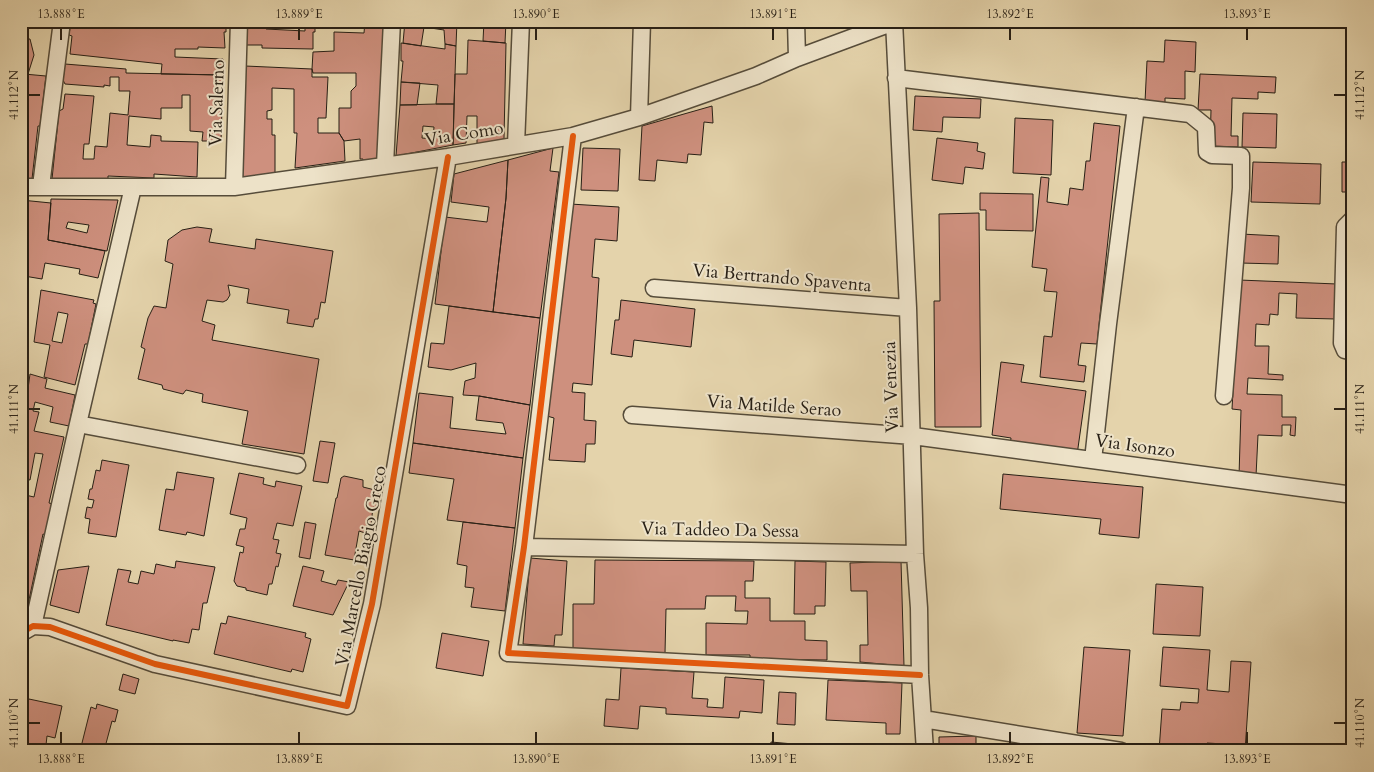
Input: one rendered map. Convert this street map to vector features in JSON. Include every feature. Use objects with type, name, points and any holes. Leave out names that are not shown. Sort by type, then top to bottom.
[{"type":"street","points":[[41,186],[62,21]]},
{"type":"street","name":"Via Salerno","points":[[234,187],[239,21]]},
{"type":"street","points":[[385,165],[392,21]]},
{"type":"street","points":[[516,145],[521,21]]},
{"type":"street","points":[[639,118],[642,21]]},
{"type":"street","points":[[796,21],[797,58]]},
{"type":"street","name":"Via Como","points":[[21,187],[234,187],[448,157],[573,136],[639,118],[756,76],[797,58],[894,22]]},
{"type":"street","name":"Via Venezia","points":[[894,22],[908,308],[915,554],[925,751]]},
{"type":"street","points":[[896,78],[1190,114],[1206,127],[1205,144],[1207,152],[1212,155],[1240,156],[1241,188],[1224,396]]},
{"type":"street","points":[[1092,460],[1136,107]]},
{"type":"street","points":[[573,136],[524,547],[508,653],[920,675]]},
{"type":"street","name":"Via Marcello Biagio Greco","points":[[27,630],[50,627],[155,664],[347,706],[372,604],[448,157]]},
{"type":"street","points":[[27,630],[78,424],[132,187]]},
{"type":"street","points":[[1353,219],[1345,227],[1342,343],[1345,350],[1353,352]]},
{"type":"street","name":"Via Bertrando Spaventa","points":[[654,288],[908,308]]},
{"type":"street","name":"Via Matilde Serao","points":[[632,415],[913,436]]},
{"type":"street","points":[[78,424],[297,465]]},
{"type":"street","name":"Via Isonzo","points":[[913,436],[1353,496]]},
{"type":"street","name":"Via Taddeo Da Sessa","points":[[524,547],[915,554]]},
{"type":"street","points":[[924,718],[1121,751]]},
{"type":"building","points":[[71,21],[115,21],[115,23],[148,27],[149,21],[226,21],[226,32],[224,32],[225,48],[198,47],[198,49],[175,49],[175,57],[223,59],[223,75],[161,74],[162,64],[70,54],[72,36],[69,35]]},
{"type":"building","points":[[246,21],[292,21],[292,23],[267,22],[266,29],[305,31],[305,24],[309,24],[308,21],[315,21],[313,49],[262,48],[262,45],[245,45]]},
{"type":"building","points":[[365,21],[387,21],[380,158],[363,161],[363,159],[360,159],[360,139],[344,141],[339,133],[339,108],[351,108],[351,91],[356,86],[356,73],[313,73],[312,69],[313,52],[334,51],[334,32],[364,33]]},
{"type":"building","points":[[405,21],[457,21],[456,46],[445,44],[444,30],[424,27],[421,46],[403,43]]},
{"type":"building","points":[[484,21],[506,21],[505,43],[483,41]]},
{"type":"building","points":[[21,39],[30,39],[34,55],[28,74],[21,74]]},
{"type":"building","points":[[468,40],[506,43],[504,139],[477,144],[477,116],[467,116],[466,143],[453,145],[455,74],[467,74]]},
{"type":"building","points":[[1165,40],[1196,42],[1195,72],[1185,71],[1185,99],[1165,98],[1165,103],[1145,102],[1147,61],[1164,62]]},
{"type":"building","points":[[401,43],[445,49],[445,44],[456,46],[454,104],[436,104],[438,85],[401,82],[403,61],[401,61]]},
{"type":"building","points":[[65,64],[126,69],[126,73],[223,75],[221,141],[202,141],[203,132],[190,131],[190,95],[182,95],[182,108],[161,108],[161,119],[129,116],[127,145],[150,147],[151,135],[161,136],[161,141],[198,142],[197,177],[154,174],[154,178],[108,176],[108,179],[52,179],[59,111],[63,109],[65,94],[94,96],[89,144],[84,144],[83,159],[94,159],[95,146],[107,147],[110,113],[128,115],[130,91],[119,91],[119,77],[110,77],[110,86],[104,85],[104,87],[65,84],[63,80]]},
{"type":"building","points":[[245,66],[312,69],[312,77],[328,77],[326,118],[318,118],[318,133],[339,133],[344,141],[345,161],[295,168],[297,133],[294,133],[294,89],[272,88],[272,110],[267,111],[267,119],[272,119],[272,135],[275,135],[275,175],[241,178]]},
{"type":"building","points":[[24,74],[46,76],[32,179],[21,179],[21,95]]},
{"type":"building","points":[[1200,74],[1276,77],[1275,93],[1258,92],[1258,99],[1232,98],[1231,136],[1238,136],[1238,147],[1210,146],[1211,110],[1198,110]]},
{"type":"building","points":[[401,82],[420,83],[417,105],[400,105]]},
{"type":"building","points":[[915,96],[981,99],[980,118],[943,117],[942,132],[913,130]]},
{"type":"building","points":[[454,104],[453,145],[396,156],[400,105]],"holes":[[[423,126],[434,127],[433,139],[422,138]]]},
{"type":"building","points":[[712,106],[713,123],[704,122],[701,155],[688,154],[687,163],[657,160],[655,181],[639,180],[642,126]]},
{"type":"building","points":[[1243,113],[1277,114],[1276,148],[1242,147]]},
{"type":"building","points":[[1015,118],[1053,120],[1051,175],[1013,173]]},
{"type":"building","points":[[1094,123],[1120,126],[1097,344],[1081,343],[1078,365],[1086,366],[1084,382],[1040,377],[1044,336],[1052,337],[1057,292],[1044,291],[1047,269],[1032,267],[1041,177],[1049,178],[1047,202],[1068,205],[1070,188],[1083,190],[1086,161],[1090,161]]},
{"type":"building","points":[[937,138],[978,143],[977,151],[985,153],[983,169],[965,167],[963,184],[932,180]]},
{"type":"building","points":[[553,148],[550,171],[559,172],[540,318],[493,312],[506,198],[508,160]]},
{"type":"building","points":[[583,148],[620,149],[618,191],[581,190]]},
{"type":"building","points":[[508,160],[506,198],[493,312],[435,304],[445,217],[487,222],[489,207],[451,202],[454,174]]},
{"type":"building","points":[[1253,162],[1321,164],[1320,204],[1251,202]]},
{"type":"building","points":[[1342,162],[1353,162],[1353,192],[1342,192]]},
{"type":"building","points":[[980,193],[1033,194],[1033,231],[986,230],[986,210],[980,210]]},
{"type":"building","points":[[51,199],[118,200],[107,251],[48,240]],"holes":[[[68,222],[89,225],[87,233],[66,228]]]},
{"type":"building","points":[[21,200],[51,203],[48,240],[105,251],[98,278],[79,274],[80,269],[45,263],[42,279],[24,276],[28,243],[21,242]]},
{"type":"building","points":[[570,204],[619,207],[617,241],[595,239],[592,277],[599,278],[592,385],[573,383],[572,392],[585,393],[584,420],[596,421],[595,444],[586,444],[585,462],[549,460],[554,418],[547,416]]},
{"type":"building","points":[[979,213],[981,427],[935,427],[934,301],[940,301],[939,214]]},
{"type":"building","points":[[197,227],[212,229],[209,242],[255,249],[256,239],[333,251],[325,303],[321,302],[318,319],[315,319],[313,327],[287,323],[289,310],[247,303],[249,289],[228,285],[230,295],[227,300],[223,302],[207,300],[202,321],[215,325],[212,340],[319,359],[304,454],[242,444],[248,411],[202,402],[203,394],[186,390],[183,394],[163,389],[162,385],[138,379],[145,349],[141,347],[148,318],[154,306],[166,308],[173,264],[165,261],[168,240],[182,230]]},
{"type":"building","points":[[1241,234],[1279,236],[1278,264],[1240,263]]},
{"type":"building","points":[[1239,280],[1337,284],[1336,319],[1296,318],[1297,294],[1279,293],[1278,315],[1270,314],[1269,325],[1256,324],[1255,346],[1269,346],[1268,374],[1283,375],[1283,380],[1248,378],[1247,394],[1282,395],[1282,417],[1296,417],[1295,436],[1290,435],[1291,425],[1282,425],[1282,436],[1258,435],[1256,476],[1239,476],[1241,410],[1232,409]]},
{"type":"building","points":[[21,287],[26,287],[23,314],[27,315],[24,337],[21,336]]},
{"type":"building","points":[[41,290],[94,300],[93,303],[96,304],[88,344],[85,344],[75,385],[44,377],[50,345],[34,342]],"holes":[[[58,312],[68,314],[62,343],[52,341]]]},
{"type":"building","points":[[621,300],[695,309],[691,347],[634,340],[632,357],[611,354],[615,320],[619,320]]},
{"type":"building","points":[[1348,304],[1353,304],[1353,348],[1347,348]]},
{"type":"building","points":[[449,306],[540,318],[530,405],[463,395],[465,381],[475,378],[476,363],[451,370],[428,367],[431,343],[444,344]]},
{"type":"building","points":[[1001,362],[1024,365],[1021,382],[1086,391],[1077,455],[1010,446],[1011,438],[992,435]]},
{"type":"building","points":[[30,374],[47,379],[45,388],[75,395],[69,426],[50,422],[53,407],[35,402],[33,411],[39,412],[34,431],[64,437],[49,503],[53,504],[46,535],[43,534],[26,614],[21,613],[21,494],[34,497],[43,454],[35,453],[30,480],[21,478],[21,450],[25,429],[21,428],[21,411],[25,411]]},
{"type":"building","points":[[419,393],[453,397],[450,428],[506,434],[503,423],[476,420],[479,396],[530,405],[523,458],[413,443]]},
{"type":"building","points":[[320,441],[335,443],[328,483],[313,481]]},
{"type":"building","points":[[413,443],[523,458],[515,528],[447,520],[454,479],[409,473]]},
{"type":"building","points":[[102,460],[129,465],[116,537],[88,533],[90,519],[85,518],[87,507],[92,508],[94,500],[88,499],[90,489],[92,489],[96,470],[100,471]]},
{"type":"building","points":[[177,472],[214,478],[204,536],[187,532],[186,535],[159,530],[166,489],[174,490]]},
{"type":"building","points":[[239,473],[264,478],[263,484],[275,487],[276,481],[302,486],[293,526],[277,523],[273,539],[279,540],[276,553],[281,554],[272,584],[269,584],[267,595],[246,590],[246,588],[237,586],[234,581],[240,552],[243,553],[244,547],[236,545],[240,529],[245,529],[247,518],[230,514]]},
{"type":"building","points":[[1003,474],[1143,487],[1139,538],[1099,534],[1101,519],[1000,509]]},
{"type":"building","points":[[344,476],[363,480],[363,487],[379,491],[376,508],[373,507],[371,525],[367,524],[365,533],[359,531],[354,560],[325,555],[336,498],[341,478]]},
{"type":"building","points":[[305,522],[316,524],[310,559],[299,557]]},
{"type":"building","points":[[463,522],[515,528],[505,611],[471,607],[474,588],[465,587],[467,566],[457,564]]},
{"type":"building","points":[[530,558],[567,561],[562,635],[555,635],[554,646],[523,644]]},
{"type":"building","points":[[595,560],[754,561],[753,581],[745,581],[745,598],[770,598],[770,621],[805,621],[805,640],[827,641],[827,660],[750,659],[750,655],[706,655],[706,623],[747,624],[748,611],[735,611],[736,596],[706,596],[705,609],[666,609],[665,653],[573,652],[573,604],[594,604]]},
{"type":"building","points":[[176,561],[215,567],[207,603],[203,603],[199,630],[192,629],[189,643],[106,625],[118,569],[131,571],[128,582],[138,584],[141,571],[154,574],[156,564],[175,568]]},
{"type":"building","points":[[795,561],[826,562],[825,606],[815,606],[815,614],[794,614]]},
{"type":"building","points":[[901,561],[904,666],[860,662],[860,645],[868,645],[867,591],[851,591],[850,563]]},
{"type":"building","points":[[89,566],[79,613],[50,605],[58,570]]},
{"type":"building","points":[[303,566],[324,571],[321,581],[336,585],[338,580],[349,582],[333,615],[293,606]]},
{"type":"building","points":[[1156,584],[1203,587],[1200,636],[1153,634]]},
{"type":"building","points":[[228,616],[306,633],[305,637],[311,639],[303,672],[292,669],[291,672],[214,654],[221,623],[226,624]]},
{"type":"building","points":[[442,633],[489,641],[483,676],[436,668]]},
{"type":"building","points":[[1084,647],[1130,650],[1123,736],[1077,733]]},
{"type":"building","points":[[1163,647],[1210,650],[1207,690],[1229,692],[1231,661],[1251,662],[1245,751],[1223,751],[1224,744],[1207,743],[1206,751],[1159,751],[1162,709],[1180,710],[1181,702],[1198,703],[1199,689],[1160,686]]},
{"type":"building","points":[[621,668],[694,672],[692,698],[708,699],[707,707],[723,708],[725,677],[764,680],[762,713],[740,711],[739,718],[666,714],[666,708],[640,706],[638,729],[604,726],[606,699],[619,700]]},
{"type":"building","points":[[123,674],[139,679],[135,694],[119,690]]},
{"type":"building","points":[[828,680],[902,683],[900,734],[886,734],[886,723],[826,720]]},
{"type":"building","points":[[779,692],[796,693],[795,725],[777,724]]},
{"type":"building","points":[[21,699],[62,706],[55,738],[47,736],[46,745],[41,744],[40,751],[21,751]]},
{"type":"building","points":[[97,704],[118,710],[115,722],[112,721],[104,751],[80,751],[91,707],[96,709]]},
{"type":"building","points":[[976,736],[976,751],[939,751],[939,737]]},
{"type":"building","points":[[771,742],[872,751],[770,751]]},
{"type":"building","points":[[663,744],[699,747],[699,751],[662,751]]},
{"type":"building","points":[[1004,746],[1038,751],[1004,751]]},
{"type":"cycle path","points":[[573,136],[524,547],[508,653],[920,675]]},
{"type":"cycle path","points":[[21,633],[33,626],[50,627],[155,664],[347,706],[372,604],[448,157]]}]
